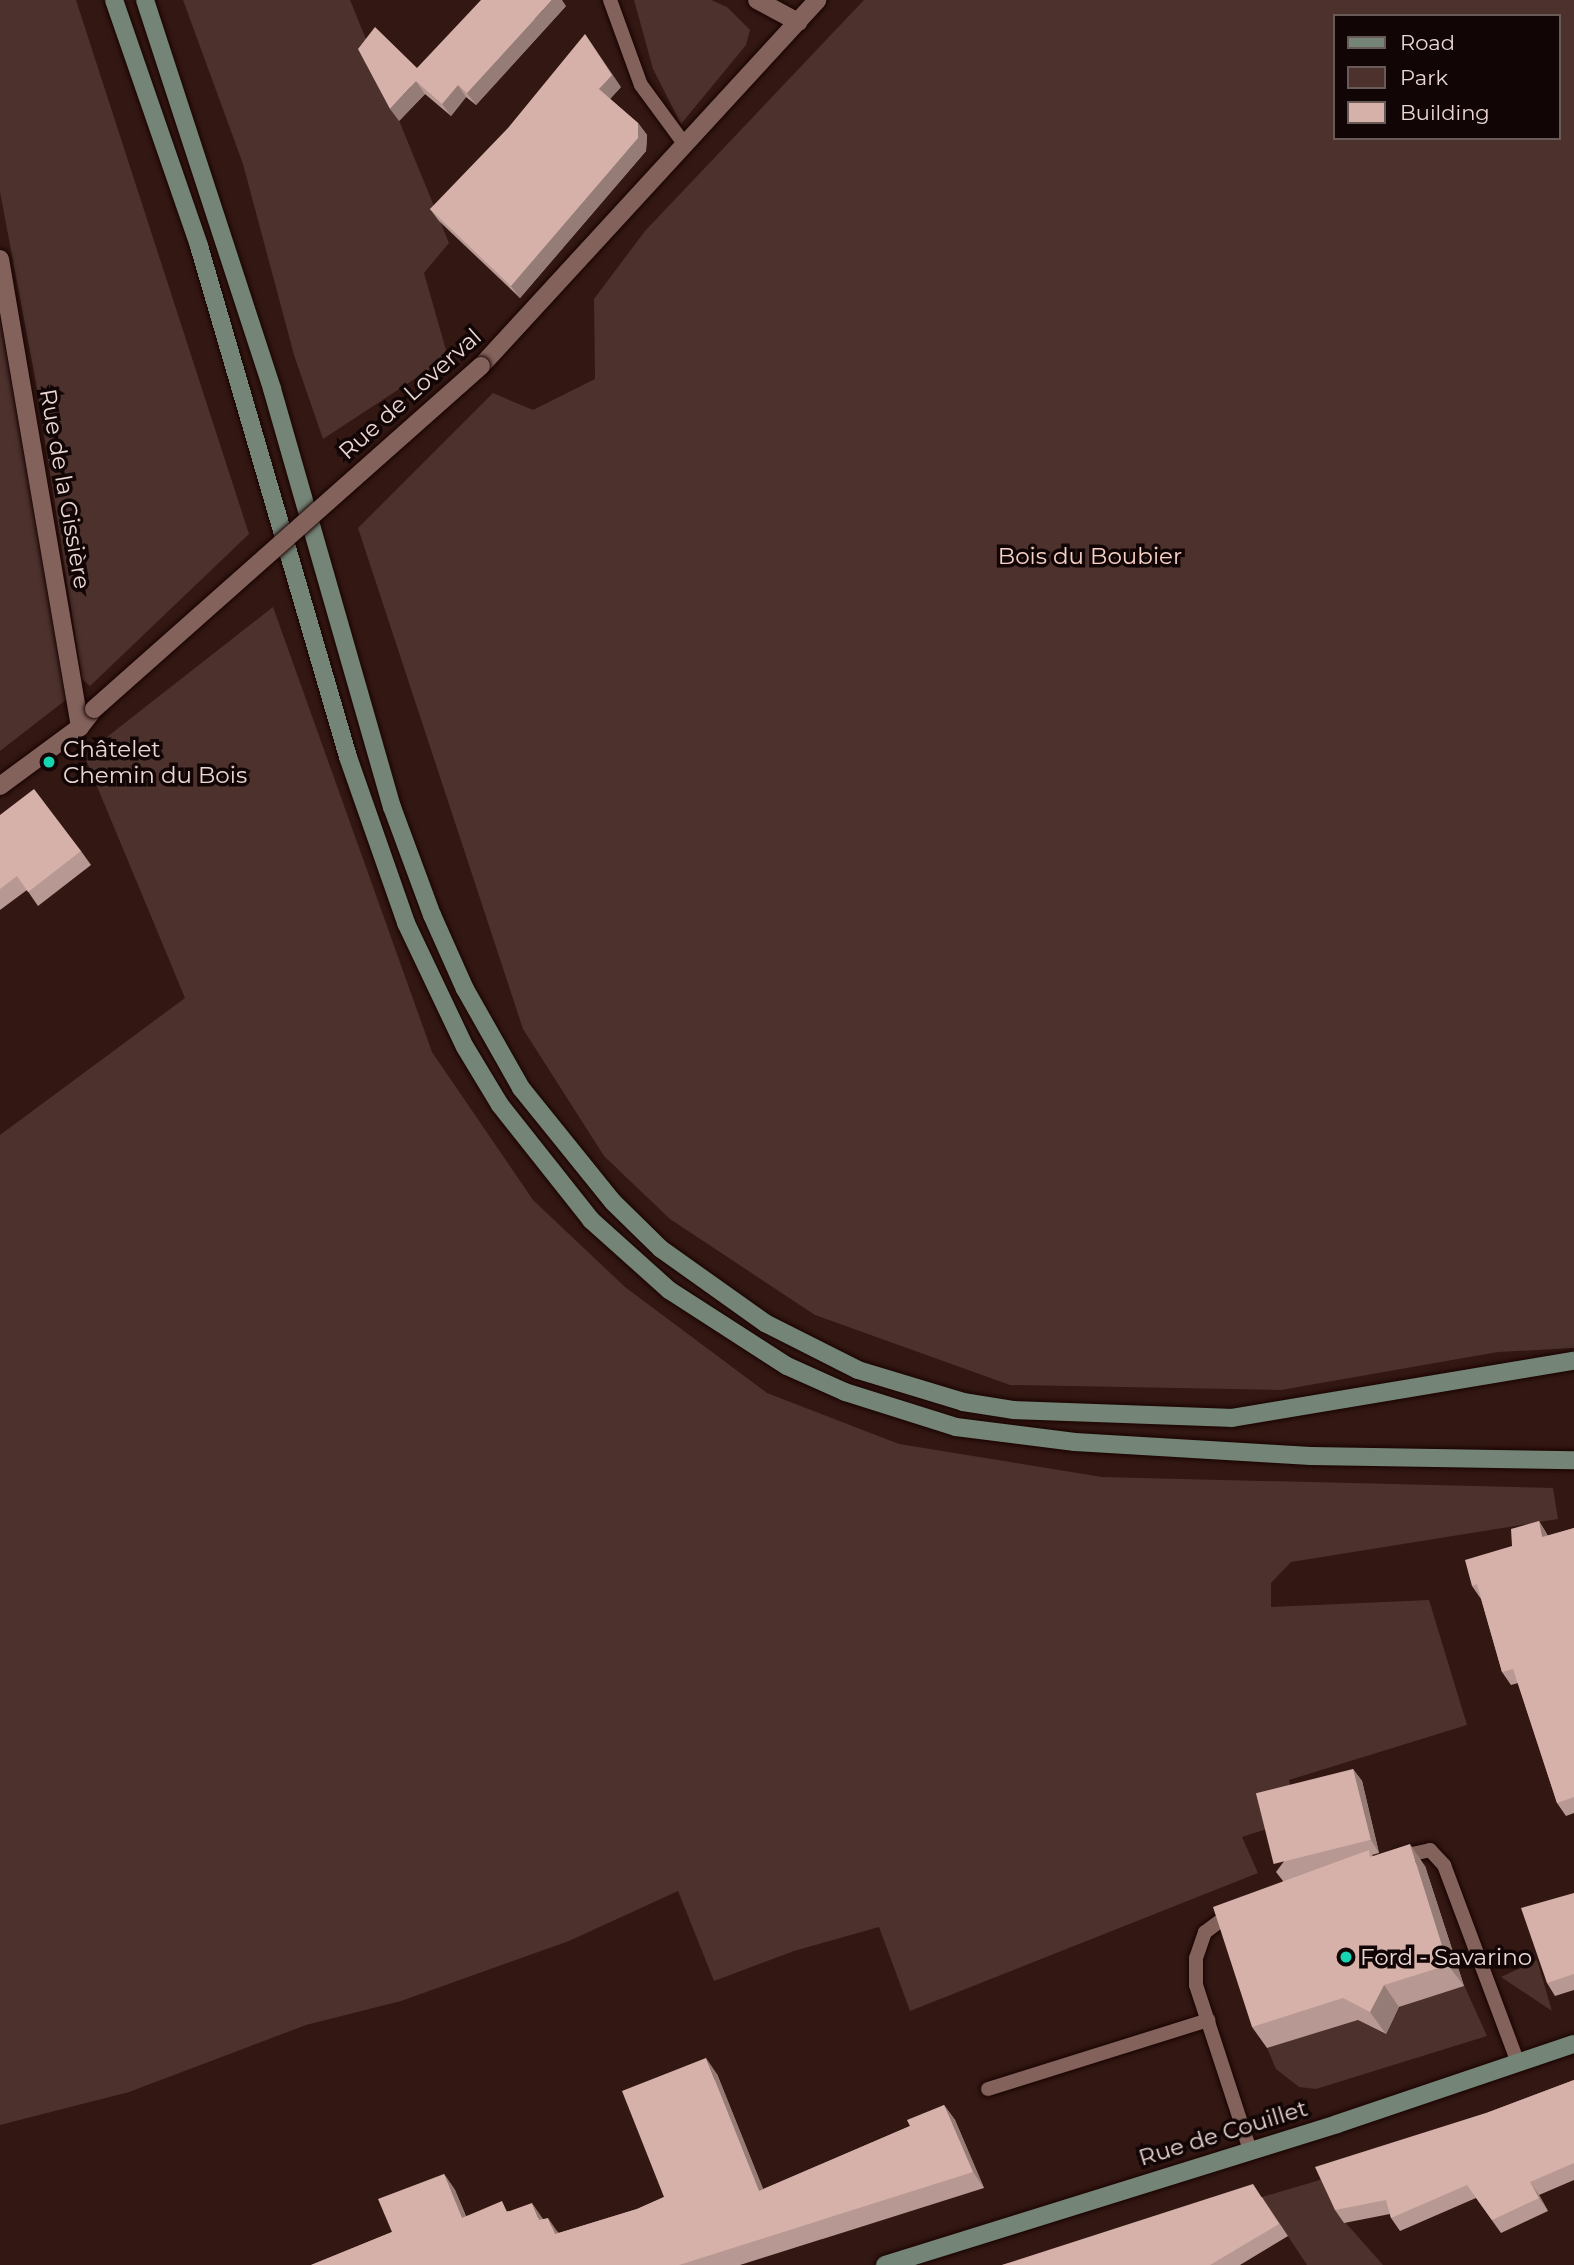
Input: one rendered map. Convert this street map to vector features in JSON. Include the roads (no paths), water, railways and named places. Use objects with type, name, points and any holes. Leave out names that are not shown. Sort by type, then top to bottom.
[{"type":"main road","points":[[114,0],[199,246],[348,757],[406,923],[454,1027],[500,1105],[591,1220],[669,1290],[787,1366],[845,1392],[956,1427],[1074,1443],[1311,1456],[1574,1460]]},
{"type":"main road","points":[[145,0],[272,389],[392,807],[432,915],[465,989],[521,1088],[589,1174],[661,1249],[765,1323],[858,1370],[963,1402],[1014,1410],[1231,1418],[1574,1361]]},
{"type":"main road","name":"Rue de Couillet","points":[[885,2265],[1250,2150],[1574,2043]]},
{"type":"street","points":[[757,0],[798,22]]},
{"type":"street","name":"Rue de Loverval","points":[[0,786],[80,727],[94,709],[481,366],[817,0]]},
{"type":"street","name":"Rue de la Gissière","points":[[0,259],[80,727]]},
{"type":"lane","points":[[610,0],[641,85],[685,145]]},
{"type":"lane","points":[[1379,1863],[1430,1850],[1444,1865],[1518,2063]]},
{"type":"lane","points":[[1243,1908],[1205,1932],[1196,1958],[1196,1985],[1250,2150]]},
{"type":"lane","points":[[988,2090],[1208,2020]]},
{"type":"place","name":"Châtelet Chemin du Bois","points":[[49,762]]},
{"type":"place","name":"Ford - Savarino","points":[[1346,1957]]},
{"type":"park label","name":"Bois du Boubier","points":[[1090,556]]}]
